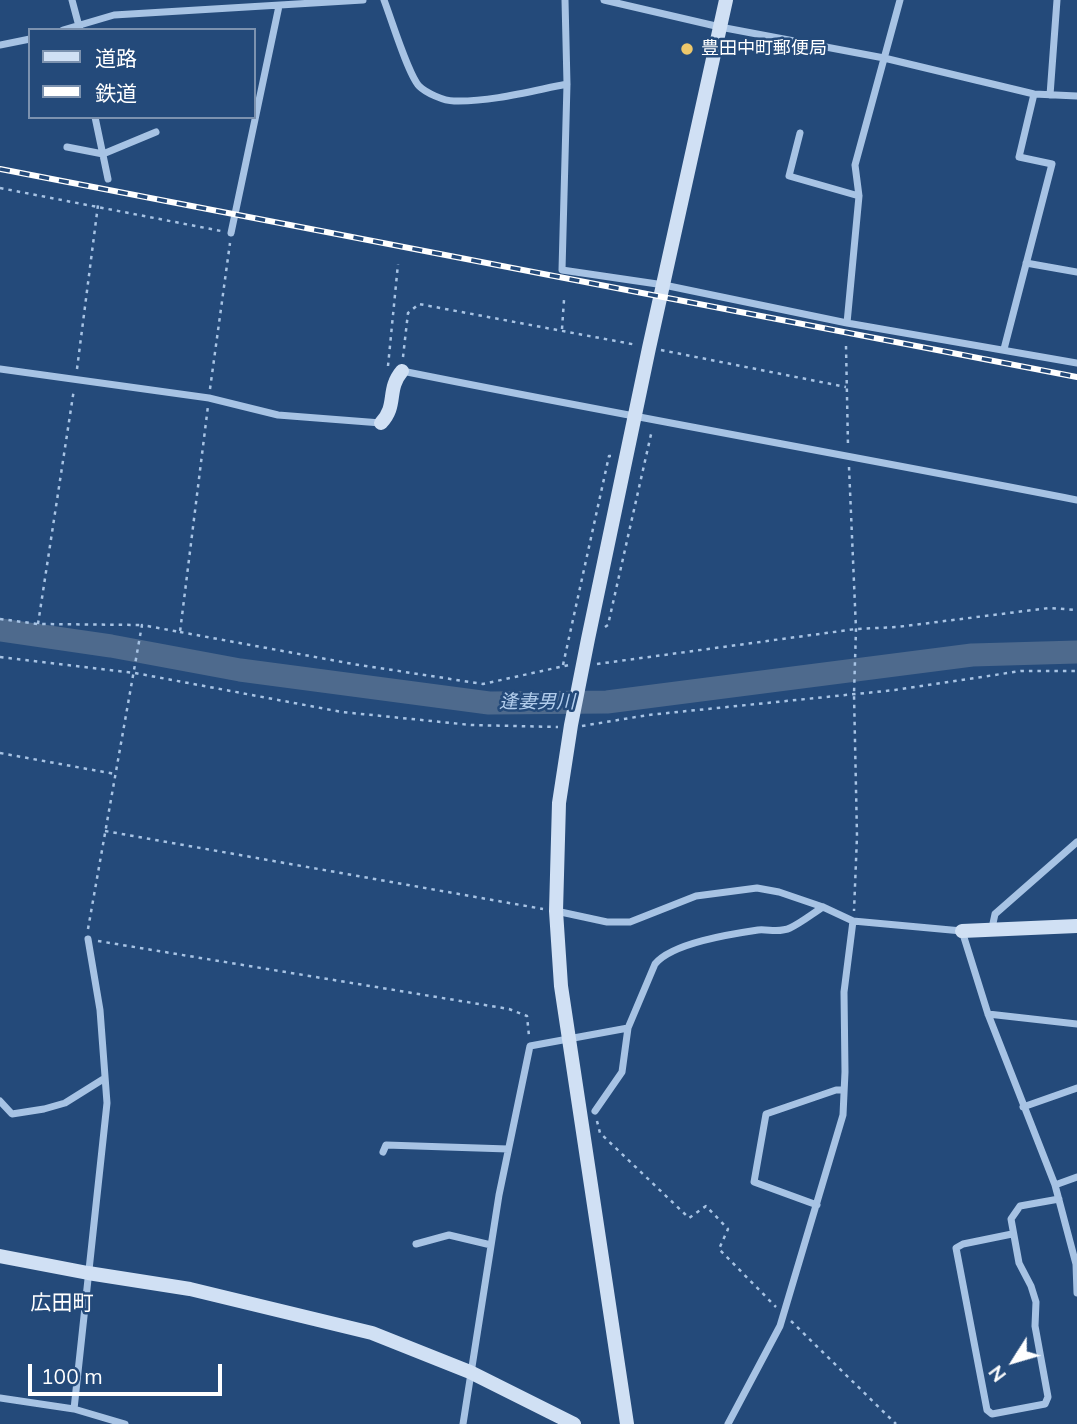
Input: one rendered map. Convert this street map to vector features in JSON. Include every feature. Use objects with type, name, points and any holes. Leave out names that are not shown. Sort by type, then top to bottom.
[{"type":"street","points":[[72,0],[79,28],[114,15],[363,0]]},
{"type":"street","points":[[384,0],[412,73],[421,88],[429,92],[451,102],[567,84]]},
{"type":"street","points":[[565,0],[567,84],[562,270],[664,285],[847,323],[1077,363]]},
{"type":"street","points":[[604,0],[720,27],[884,58],[1034,94],[1077,96]]},
{"type":"street","points":[[627,1424],[561,986],[556,911],[559,803],[588,639],[726,0]]},
{"type":"street","points":[[847,323],[859,196],[855,165],[900,0]]},
{"type":"street","points":[[1050,95],[1057,0]]},
{"type":"street","points":[[256,115],[279,6]]},
{"type":"street","points":[[0,46],[28,39]]},
{"type":"street","points":[[1004,349],[1052,164],[1018,156],[1034,94]]},
{"type":"street","points":[[95,119],[108,179]]},
{"type":"street","points":[[231,233],[255,119]]},
{"type":"street","points":[[67,147],[103,154],[156,132]]},
{"type":"street","points":[[800,133],[789,176],[859,196]]},
{"type":"street","points":[[1027,262],[1077,272]]},
{"type":"street","points":[[0,369],[209,398],[278,415],[381,423],[390,413],[397,376],[655,420],[1077,500]]},
{"type":"street","points":[[992,928],[995,914],[1077,842]]},
{"type":"street","points":[[556,911],[607,922],[630,922],[696,896],[757,888],[779,892],[853,921],[962,931],[1077,926]]},
{"type":"street","points":[[595,1111],[622,1072],[628,1028],[655,964],[662,956],[673,950],[715,939],[760,930],[789,929],[822,907]]},
{"type":"street","points":[[728,1424],[780,1326],[843,1115],[844,992],[853,921]]},
{"type":"street","points":[[962,931],[988,1014],[1055,1185],[1077,1264],[1077,1293]]},
{"type":"street","points":[[74,1409],[107,1103],[100,1010],[88,939]]},
{"type":"street","points":[[988,1014],[1077,1024]]},
{"type":"street","points":[[463,1424],[508,1149],[530,1046],[628,1028]]},
{"type":"street","points":[[0,1101],[12,1114],[44,1109],[65,1102],[105,1078]]},
{"type":"street","points":[[1023,1107],[1077,1088]]},
{"type":"street","points":[[817,1205],[754,1182],[766,1114],[836,1090],[844,1090]]},
{"type":"street","points":[[383,1152],[386,1145],[508,1149]]},
{"type":"street","points":[[1055,1185],[1077,1177]]},
{"type":"street","points":[[1012,1234],[956,1248],[987,1410],[992,1414],[1045,1404],[1048,1397],[1035,1326],[1036,1302],[1019,1263],[1012,1234],[1012,1215],[1020,1206],[1059,1199]]},
{"type":"street","points":[[416,1244],[449,1235],[491,1245]]},
{"type":"street","points":[[0,1256],[190,1289],[361,1330],[470,1372],[574,1424]]},
{"type":"street","points":[[0,1398],[74,1409],[125,1424]]},
{"type":"path","points":[[0,188],[231,233],[180,632]]},
{"type":"path","points":[[38,624],[98,205]]},
{"type":"path","points":[[398,264],[387,380],[397,376],[408,313],[419,304],[847,388]]},
{"type":"path","points":[[562,330],[564,300]]},
{"type":"path","points":[[846,346],[856,629],[854,694],[857,836],[853,921]]},
{"type":"path","points":[[588,639],[608,625],[655,420]]},
{"type":"path","points":[[563,665],[609,456],[628,453]]},
{"type":"path","points":[[0,619],[38,624],[142,625],[354,664],[483,684],[563,665],[582,671],[856,629],[897,627],[1049,608],[1077,610]]},
{"type":"path","points":[[142,625],[88,939],[509,1009],[527,1016],[530,1046]]},
{"type":"path","points":[[0,657],[135,673],[342,712],[471,725],[550,728],[591,726],[648,715],[854,694],[1021,671],[1077,671]]},
{"type":"path","points":[[0,753],[115,774]]},
{"type":"path","points":[[105,831],[556,911]]},
{"type":"path","points":[[595,1111],[600,1133],[689,1218],[706,1206],[728,1229],[719,1249],[896,1424]]},
{"type":"waterway","name":"逢妻男川","points":[[0,630],[111,646],[240,670],[489,703],[607,702],[972,655],[1077,652]]},
{"type":"railway","points":[[0,169],[1077,377]]},
{"type":"place","name":"豊田中町郵便局","points":[[687,49]]},
{"type":"district","name":"広田町","points":[[62,1304]]}]
